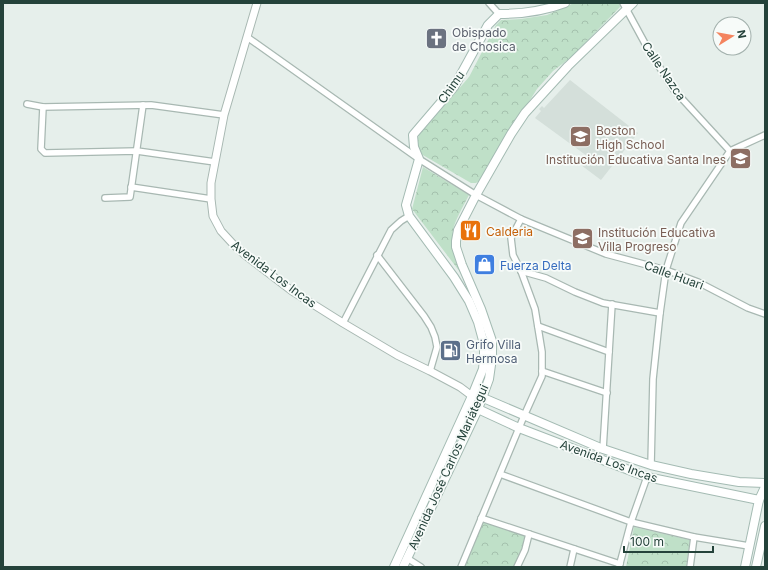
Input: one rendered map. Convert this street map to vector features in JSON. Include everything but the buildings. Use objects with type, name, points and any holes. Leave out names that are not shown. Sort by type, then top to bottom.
[{"type":"main road","points":[[499,14],[518,14],[539,11],[566,3]]},
{"type":"main road","name":"Avenida José Carlos Mariátegui","points":[[403,567],[478,409],[488,378],[492,358],[492,342],[456,246],[458,230],[476,195],[511,134],[525,113],[625,6],[634,3]]},
{"type":"main road","name":"Chimu","points":[[419,159],[414,147],[413,134],[454,87],[488,24],[499,14]]},
{"type":"main road","points":[[409,216],[406,206],[419,159]]},
{"type":"main road","name":"Avenida José Carlos Mariátegui","points":[[394,567],[472,396],[483,369],[484,358],[484,344],[478,322],[469,301],[454,277],[409,216]]},
{"type":"main road","points":[[472,396],[478,409]]},
{"type":"main road","name":"Avenida Los Incas","points":[[482,397],[603,448],[651,465],[691,474],[739,482],[765,483]]},
{"type":"main road","name":"Avenida Los Incas","points":[[478,409],[519,428],[647,478],[762,499]]},
{"type":"main road","points":[[745,567],[749,546],[765,487]]},
{"type":"main road","points":[[756,567],[765,526]]},
{"type":"street","name":"Avenida Los Incas","points":[[257,3],[224,115],[211,183],[211,199],[214,216],[221,231],[245,255],[292,291],[397,355],[460,387],[472,396],[482,397]]},
{"type":"street","points":[[489,3],[499,14]]},
{"type":"street","name":"Calle Nazca","points":[[625,6],[648,50],[674,90],[730,151]]},
{"type":"street","name":"Calle Huari","points":[[247,37],[419,159],[476,195],[521,219],[606,254],[666,270],[698,282],[748,308],[765,314]]},
{"type":"street","points":[[27,104],[43,107],[152,105],[224,115]]},
{"type":"street","points":[[105,198],[130,197],[143,105]]},
{"type":"street","points":[[43,107],[42,149],[45,153],[137,151],[215,162]]},
{"type":"street","points":[[651,465],[653,379],[660,313],[666,270],[680,223],[730,151],[765,135]]},
{"type":"street","points":[[131,187],[211,199]]},
{"type":"street","points":[[343,323],[391,230],[409,216]]},
{"type":"street","points":[[461,567],[542,376],[542,352],[535,309],[521,271],[513,255],[510,238],[521,219]]},
{"type":"street","points":[[377,255],[424,316],[436,337],[437,347],[430,371]]},
{"type":"street","points":[[521,271],[546,278],[603,303],[660,313]]},
{"type":"street","points":[[603,448],[612,304]]},
{"type":"street","points":[[538,326],[609,352]]},
{"type":"street","points":[[542,371],[607,393]]},
{"type":"street","points":[[500,474],[631,522],[694,537],[749,546]]},
{"type":"street","points":[[481,518],[620,566],[631,522],[647,478]]},
{"type":"street","points":[[517,567],[525,550],[529,534]]},
{"type":"street","points":[[690,567],[694,537]]},
{"type":"street","points":[[570,567],[574,549]]},
{"type":"street","points":[[407,558],[421,567]]},
{"type":"shaded area","points":[[570,80],[638,133],[601,180],[581,165],[587,156],[535,118],[541,111],[539,109],[542,106],[544,108]]},
{"type":"green space","points":[[574,3],[619,3],[620,7],[570,58],[553,71],[537,89],[479,181],[476,183],[471,183],[421,154],[417,144],[419,135],[469,77],[496,25],[501,20],[547,15]]},
{"type":"green space","points":[[423,167],[469,195],[453,230],[454,246],[463,276],[412,209]]},
{"type":"green space","points":[[482,520],[525,535],[520,555],[514,567],[462,567]]},
{"type":"green space","points":[[634,527],[690,540],[686,567],[626,567]]},
{"type":"place","name":"Obispado de Chosica","points":[[436,39]]},
{"type":"place","name":"Boston High School","points":[[581,137]]},
{"type":"place","name":"Institución Educativa Santa Ines","points":[[741,159]]},
{"type":"place","name":"Calderia","points":[[471,231]]},
{"type":"place","name":"Institución Educativa Villa Progreso","points":[[583,239]]},
{"type":"place","name":"Fuerza Delta","points":[[484,265]]},
{"type":"place","name":"Grifo Villa Hermosa","points":[[451,351]]}]
